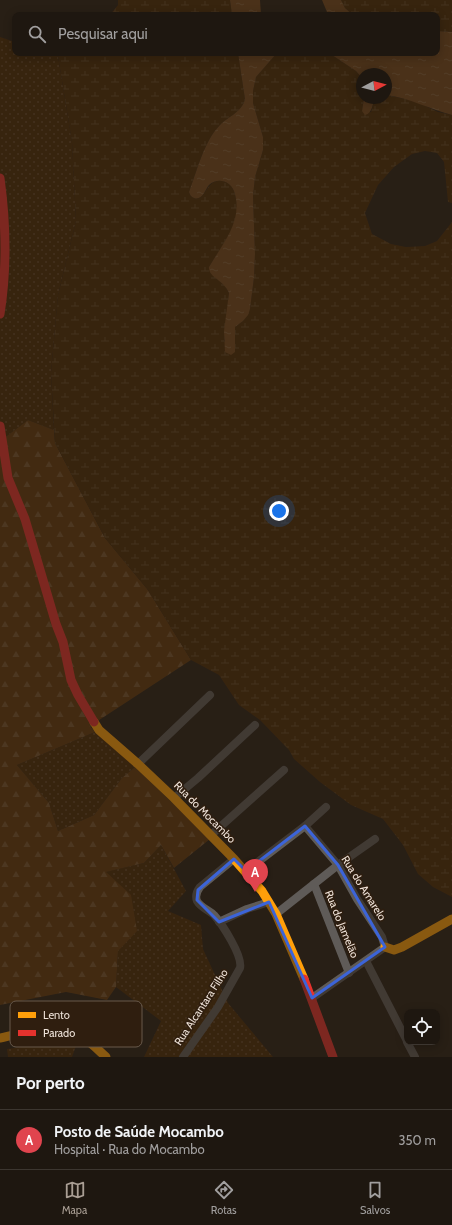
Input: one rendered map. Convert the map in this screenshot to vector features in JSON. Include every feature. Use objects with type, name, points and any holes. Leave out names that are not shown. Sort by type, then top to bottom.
[{"type":"street","points":[[0,178],[3,198],[5,268],[3,300],[0,314]]},
{"type":"street","name":"Rua do Mocambo","points":[[0,426],[8,478],[25,519],[62,642],[71,680],[78,695],[99,730],[138,764],[211,835],[246,871],[269,902],[276,914],[312,998],[333,1057]]},
{"type":"street","points":[[138,764],[210,695]]},
{"type":"street","points":[[174,798],[255,726]]},
{"type":"street","points":[[211,835],[284,770]]},
{"type":"street","points":[[246,871],[305,826],[326,807]]},
{"type":"street","name":"Rua do Amarelo","points":[[305,826],[338,865],[357,899],[382,937],[385,947]]},
{"type":"street","points":[[276,914],[338,865],[375,839]]},
{"type":"street","name":"Rua Alcantara Filho","points":[[183,1057],[218,1007],[241,964],[238,953],[219,922],[199,903],[196,897],[196,893],[200,887],[234,859]]},
{"type":"street","name":"Rua do Jamelão","points":[[314,884],[349,973]]},
{"type":"street","points":[[219,922],[247,909],[269,902]]},
{"type":"street","points":[[312,998],[385,947],[394,950],[402,947],[452,919]]},
{"type":"street","points":[[366,961],[404,1036]]},
{"type":"street","points":[[0,1038],[10,1036]]},
{"type":"street","points":[[409,1045],[415,1057]]},
{"type":"street","points":[[94,1047],[106,1057]]},
{"type":"highlighted area","points":[[305,826],[338,865],[385,947],[312,998],[269,902],[219,922],[197,900],[198,890],[234,859],[246,871]]},
{"type":"green space","points":[[118,0],[230,0],[232,12],[112,12],[118,5]]},
{"type":"green space","points":[[341,0],[452,0],[452,32],[440,31],[440,12],[350,12],[345,8]]},
{"type":"green space","points":[[0,37],[12,41],[12,56],[58,56],[72,142],[76,221],[58,295],[51,373],[54,430],[28,420],[0,441]]},
{"type":"green space","points":[[58,56],[238,56],[245,99],[238,111],[220,125],[214,132],[205,148],[189,192],[193,198],[197,199],[201,197],[210,185],[217,181],[224,181],[230,185],[234,191],[237,207],[236,220],[230,234],[209,267],[211,273],[224,285],[229,293],[224,341],[235,352],[235,327],[243,321],[250,309],[255,254],[253,196],[255,177],[263,150],[263,137],[253,103],[253,91],[256,77],[274,56],[334,56],[356,71],[356,104],[363,104],[362,111],[371,112],[373,104],[392,104],[392,96],[415,101],[438,112],[452,115],[452,203],[448,202],[444,162],[437,153],[425,151],[412,154],[394,167],[378,185],[365,213],[372,234],[391,244],[406,247],[425,246],[437,241],[452,222],[452,897],[433,887],[418,874],[403,845],[383,819],[351,805],[320,782],[294,759],[289,750],[260,720],[239,705],[219,675],[191,660],[148,590],[105,538],[55,443],[51,373],[58,295],[76,221],[72,142]]},
{"type":"green space","points":[[28,420],[54,430],[55,443],[105,538],[148,590],[191,660],[90,726],[95,732],[17,765],[49,803],[58,831],[94,815],[122,778],[135,767],[210,839],[174,868],[161,845],[144,863],[106,872],[131,895],[137,931],[118,951],[116,987],[107,1000],[66,992],[20,1001],[10,1001],[10,1003],[0,1005],[0,441]]},
{"type":"green space","points":[[95,732],[135,767],[122,778],[94,815],[58,831],[49,803],[17,765]]},
{"type":"green space","points":[[161,845],[186,891],[168,911],[201,925],[203,949],[228,1003],[273,1057],[144,1057],[161,1021],[142,1007],[142,1001],[135,1001],[116,987],[118,951],[105,872],[144,863]]},
{"type":"green space","points":[[22,1047],[76,1047],[72,1057],[8,1057],[7,1049]]},
{"type":"water","points":[[230,0],[260,0],[261,12],[232,12]]},
{"type":"water","points":[[322,0],[341,0],[345,8],[350,12],[327,12]]},
{"type":"water","points":[[440,31],[452,32],[452,115],[392,96],[392,68],[356,68],[356,71],[334,56],[440,56]]},
{"type":"water","points":[[238,56],[274,56],[256,77],[253,91],[253,103],[263,137],[263,150],[255,177],[253,196],[255,254],[254,277],[250,309],[248,315],[243,321],[235,327],[235,352],[231,355],[225,352],[224,331],[229,293],[224,285],[211,273],[209,267],[226,240],[234,221],[236,202],[234,191],[227,183],[223,181],[216,181],[209,185],[201,197],[197,199],[193,198],[189,192],[205,148],[214,132],[220,125],[238,111],[245,99]]},
{"type":"water","points":[[363,104],[373,104],[368,114],[365,115],[362,111]]},
{"type":"traffic: slow","points":[[94,722],[99,730],[174,798],[234,859],[262,891],[276,914],[304,979]]},
{"type":"traffic: slow","points":[[385,947],[394,950],[402,947],[452,919]]},
{"type":"traffic: slow","points":[[0,1038],[10,1036]]},
{"type":"traffic: slow","points":[[94,1047],[106,1057]]},
{"type":"traffic: jam","points":[[0,178],[4,212],[5,246],[4,280],[0,314]]},
{"type":"traffic: jam","points":[[0,426],[8,478],[25,519],[56,624],[63,642],[71,680],[94,722]]},
{"type":"traffic: jam","points":[[304,979],[333,1057]]},
{"type":"place","name":"Posto de Saúde Mocambo","points":[[255,892]]}]
